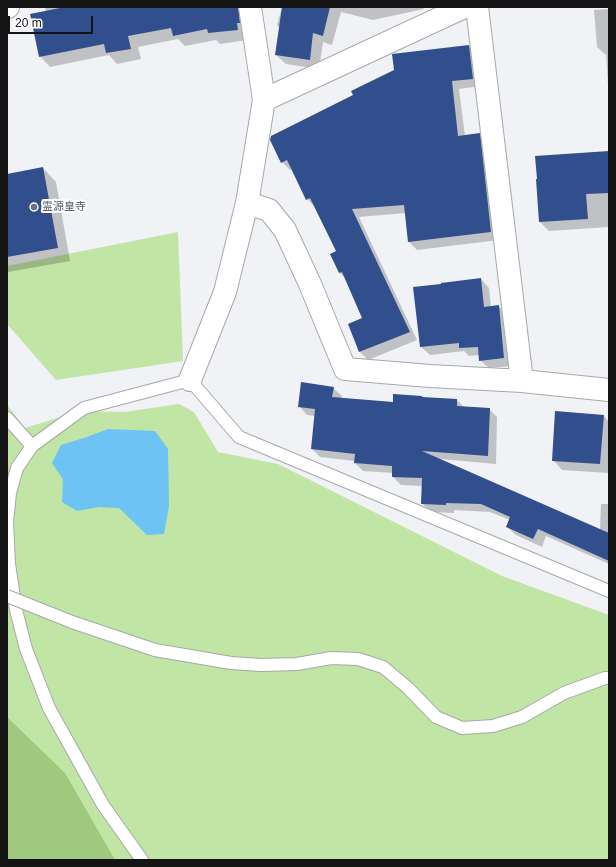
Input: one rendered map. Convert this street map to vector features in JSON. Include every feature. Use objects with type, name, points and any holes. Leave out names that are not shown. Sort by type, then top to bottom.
[{"type":"street","points":[[190,380],[225,292],[247,203],[264,100],[250,7]]},
{"type":"street","points":[[264,100],[464,7]]},
{"type":"street","points":[[477,7],[522,381]]},
{"type":"street","points":[[247,203],[269,210],[285,230],[310,284],[345,369],[430,376],[522,381],[609,390]]},
{"type":"lane","points":[[142,860],[103,805],[50,708],[26,649],[16,610],[10,571],[7,522],[10,493],[17,468],[32,446],[84,408],[190,380],[239,437],[609,591]]},
{"type":"lane","points":[[7,418],[32,446]]},
{"type":"lane","points":[[7,596],[72,622],[155,650],[231,663],[297,664],[331,658],[358,659],[383,667],[408,688],[436,717],[462,728],[493,726],[522,717],[564,693],[605,678],[609,678]]},
{"type":"green space","points":[[178,232],[183,361],[56,380],[7,324],[7,266]]},
{"type":"green space","points":[[7,404],[25,428],[80,411],[124,412],[179,404],[194,412],[218,452],[278,464],[502,576],[609,615],[609,860],[7,860]]},
{"type":"green space","points":[[7,717],[65,773],[115,860],[7,860]]},
{"type":"water","points":[[108,429],[155,431],[168,449],[169,506],[164,534],[147,535],[119,508],[99,507],[77,511],[62,502],[63,479],[52,463],[61,445]]},
{"type":"building","points":[[65,7],[238,7],[240,23],[237,23],[238,30],[208,33],[207,29],[173,36],[171,28],[128,36],[131,49],[106,53],[104,44],[39,57],[30,14]]},
{"type":"building","points":[[282,7],[330,7],[323,36],[313,33],[310,60],[275,55]]},
{"type":"building","points":[[469,45],[473,79],[452,81],[458,136],[480,133],[491,232],[408,242],[404,205],[352,209],[410,332],[359,352],[348,324],[362,318],[342,272],[339,273],[330,254],[336,251],[310,198],[306,200],[287,160],[281,163],[270,140],[271,136],[353,95],[351,91],[394,70],[392,54]]},
{"type":"building","points":[[609,151],[609,193],[586,194],[588,219],[539,222],[535,156]]},
{"type":"building","points":[[43,167],[58,248],[7,257],[7,174]]},
{"type":"building","points":[[481,278],[484,307],[499,305],[504,358],[479,361],[478,347],[459,348],[459,343],[420,347],[413,287]]},
{"type":"building","points":[[301,382],[334,387],[332,397],[393,402],[393,394],[422,396],[457,399],[457,406],[490,408],[488,456],[422,451],[609,533],[609,561],[538,529],[533,539],[506,527],[510,517],[481,504],[421,504],[422,478],[392,477],[392,466],[354,463],[355,454],[311,449],[315,409],[298,407]]},
{"type":"building","points":[[555,411],[604,415],[600,464],[552,461]]},
{"type":"place","name":"霊源皇寺","points":[[34,207]]}]
